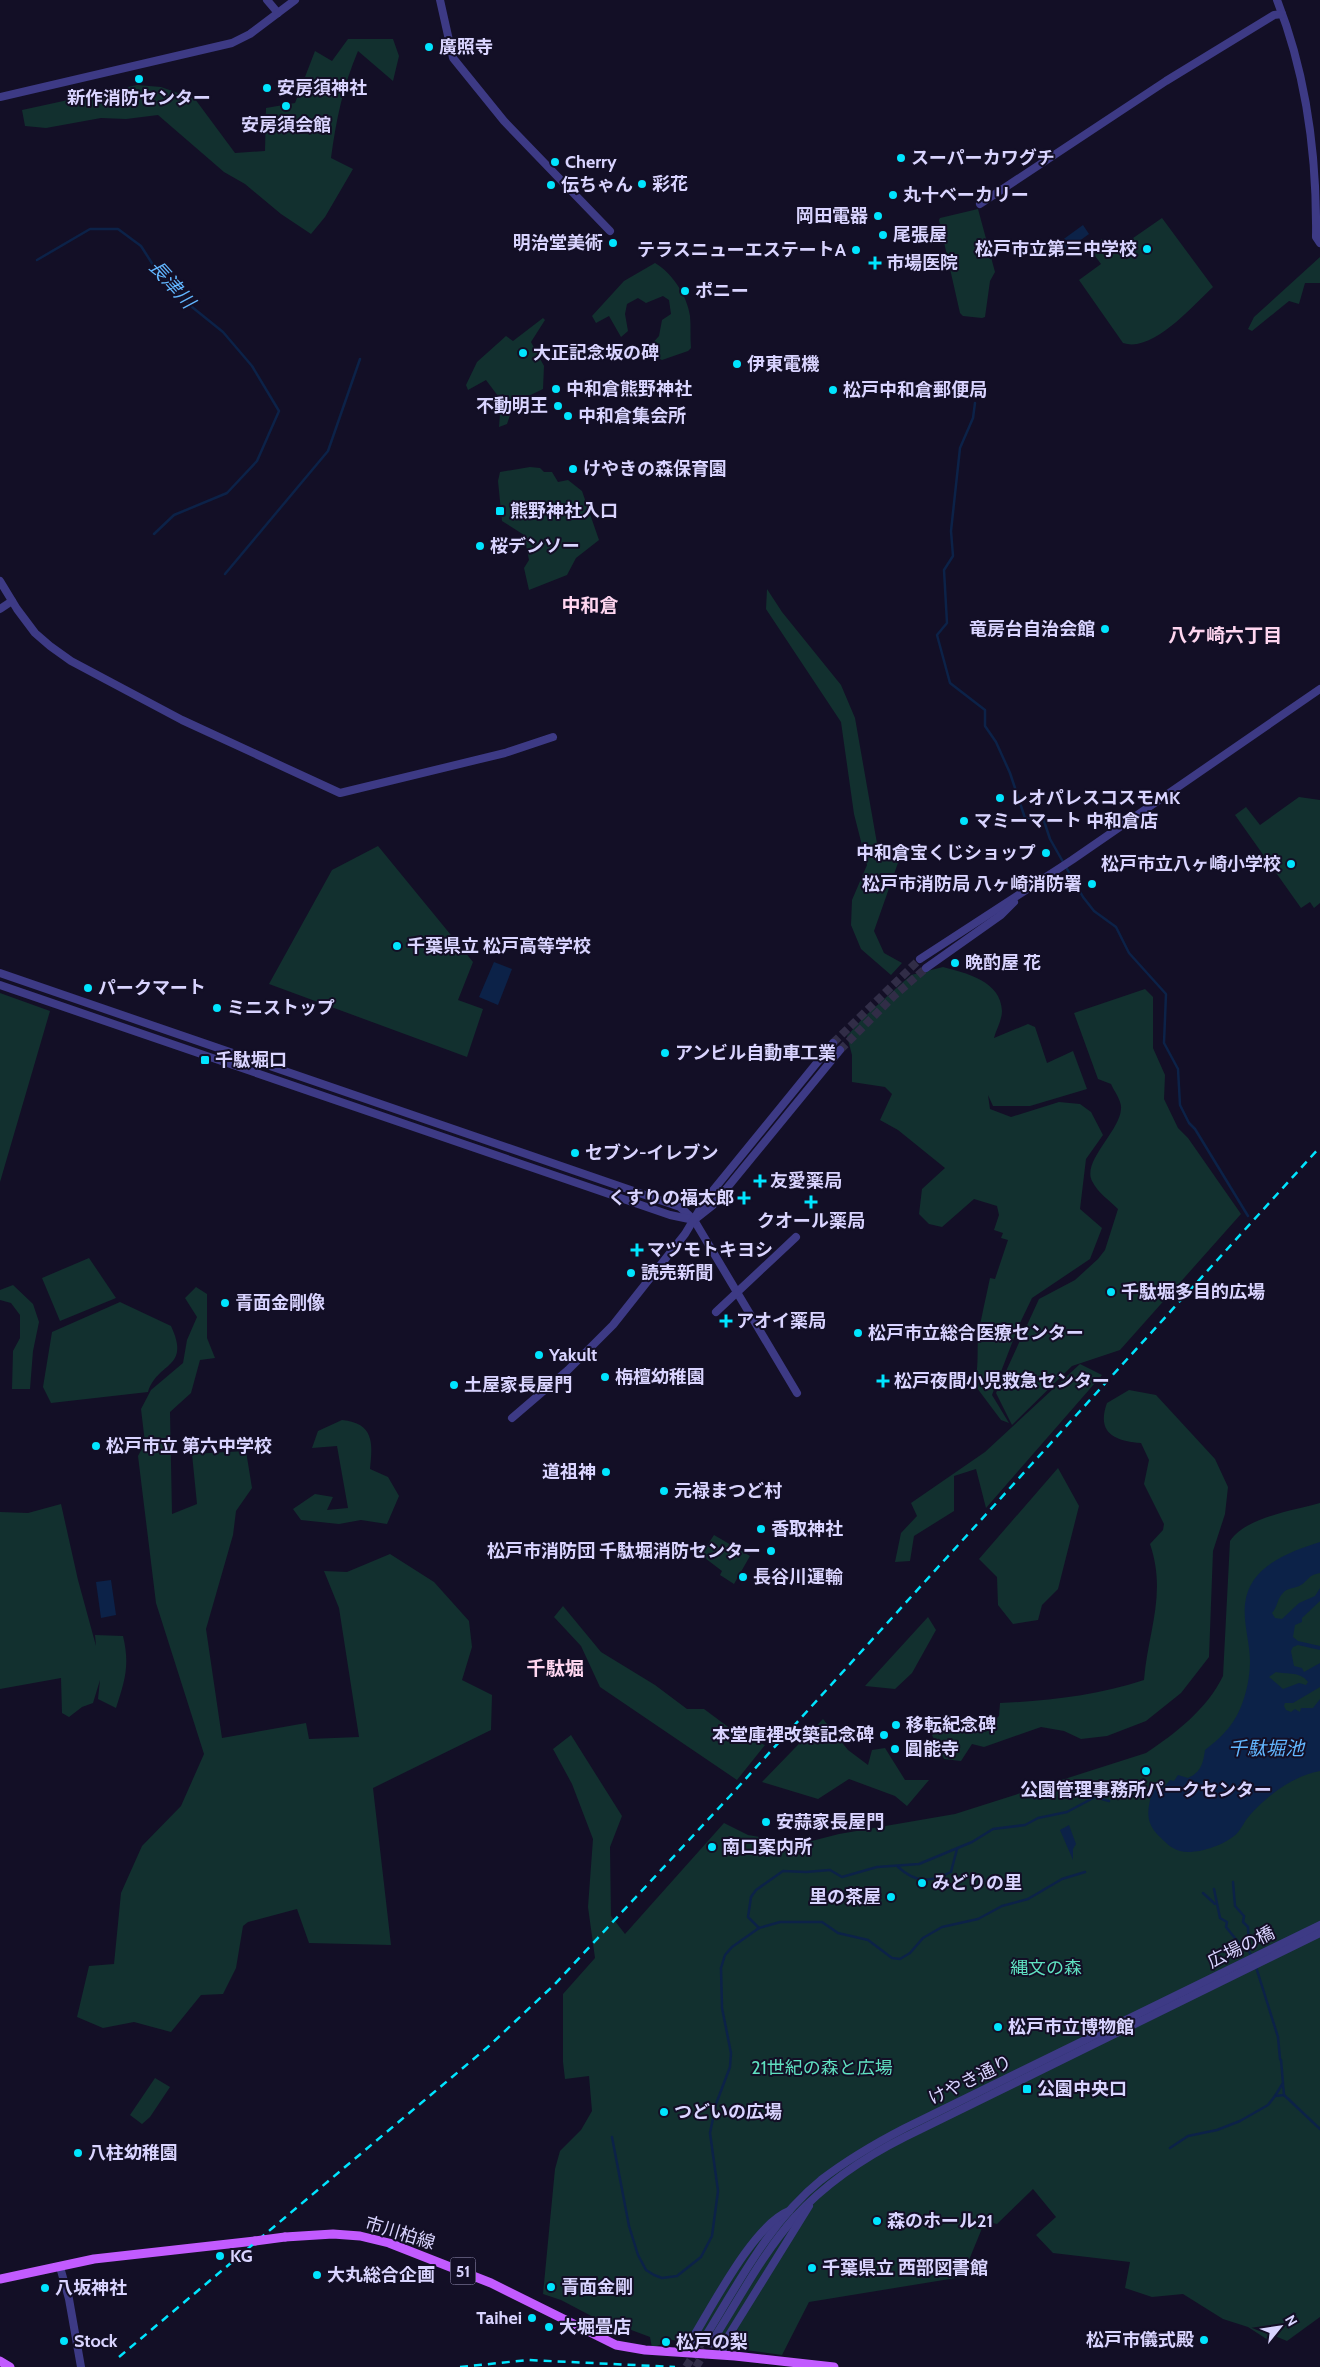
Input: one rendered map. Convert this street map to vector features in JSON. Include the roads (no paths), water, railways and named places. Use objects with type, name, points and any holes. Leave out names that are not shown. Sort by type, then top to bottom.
[{"type":"main road","name":"市川柏線","points":[[0,2279],[94,2259],[301,2234],[360,2236],[389,2243],[491,2283],[616,2345],[645,2350],[722,2355],[834,2367]]},
{"type":"main road","points":[[0,2360],[10,2367]]},
{"type":"street","points":[[267,0],[278,13]]},
{"type":"street","points":[[0,97],[226,45],[246,36],[295,0]]},
{"type":"street","points":[[440,0],[453,58],[522,141],[610,231]]},
{"type":"street","points":[[1277,0],[1301,76],[1308,111],[1316,174],[1316,237],[1320,243]]},
{"type":"street","points":[[980,204],[1166,81],[1274,15],[1282,14]]},
{"type":"street","points":[[0,581],[12,602],[35,633],[72,661],[182,720],[336,792],[350,791],[506,753],[553,737]]},
{"type":"street","points":[[0,610],[12,602]]},
{"type":"street","points":[[920,959],[1021,895],[1320,689]]},
{"type":"street","points":[[926,968],[1001,915],[1021,895]]},
{"type":"street","points":[[0,973],[680,1206],[694,1220],[797,1393]]},
{"type":"street","points":[[0,986],[670,1215],[694,1220]]},
{"type":"street","points":[[512,1418],[555,1382],[596,1343],[694,1220],[706,1199],[833,1044]]},
{"type":"street","points":[[694,1220],[713,1205],[840,1050]]},
{"type":"street","points":[[543,1172],[547,1160]]},
{"type":"street","points":[[716,1312],[796,1237]]},
{"type":"street","name":"広場の橋","points":[[1177,2000],[1320,1925]]},
{"type":"street","name":"広場の橋","points":[[1177,2000],[1320,1934]]},
{"type":"street","name":"けやき通り","points":[[792,2214],[856,2164],[885,2147],[1177,2000]]},
{"type":"street","name":"けやき通り","points":[[792,2214],[820,2181],[880,2140],[1177,2000]]},
{"type":"street","points":[[722,2355],[724,2343],[807,2212],[811,2201]]},
{"type":"street","points":[[702,2342],[766,2240],[792,2214]]},
{"type":"street","points":[[711,2343],[792,2214]]},
{"type":"street","points":[[688,2353],[689,2344],[752,2243],[770,2221],[792,2214]]},
{"type":"street","points":[[60,2267],[73,2318],[81,2367]]},
{"type":"water","points":[[1083,225],[1089,234],[1067,250],[1061,241]]},
{"type":"water","points":[[494,962],[512,969],[498,1005],[479,997]]},
{"type":"water","name":"千駄堀池","points":[[1320,1542],[1320,1573],[1311,1576],[1299,1586],[1285,1591],[1272,1613],[1275,1618],[1282,1619],[1299,1603],[1315,1596],[1320,1588],[1320,1601],[1302,1618],[1302,1622],[1295,1625],[1293,1637],[1298,1641],[1320,1646],[1320,1650],[1298,1645],[1293,1647],[1291,1651],[1294,1666],[1302,1668],[1304,1672],[1320,1663],[1320,1687],[1293,1703],[1285,1703],[1284,1706],[1286,1710],[1291,1712],[1295,1709],[1300,1712],[1301,1708],[1313,1708],[1320,1699],[1320,1771],[1300,1777],[1282,1787],[1248,1817],[1239,1831],[1229,1840],[1201,1851],[1186,1852],[1177,1850],[1167,1844],[1149,1821],[1148,1810],[1153,1790],[1160,1786],[1164,1787],[1170,1780],[1174,1781],[1178,1775],[1188,1778],[1196,1773],[1202,1763],[1205,1750],[1223,1735],[1236,1717],[1247,1689],[1250,1670],[1245,1604],[1248,1591],[1254,1580],[1272,1562]],"holes":[[[1276,1672],[1298,1675],[1308,1682],[1306,1685],[1299,1683],[1283,1689],[1269,1677]]]},
{"type":"water","points":[[111,1580],[116,1615],[101,1618],[96,1582]]},
{"type":"water","points":[[1069,1825],[1076,1844],[1073,1849],[1073,1860],[1060,1830]]},
{"type":"waterway","name":"長津川","points":[[37,260],[90,229],[118,229],[141,246],[155,268],[192,307],[223,332],[252,366],[279,411],[257,461],[227,493],[174,515],[154,534]]},
{"type":"waterway","points":[[225,574],[328,451],[360,359]]},
{"type":"waterway","points":[[975,403],[973,418],[960,448],[951,531],[953,556],[944,570],[947,623],[937,635],[950,683],[985,710],[985,726],[996,742],[1010,773],[1025,818],[1043,818],[1050,839],[1083,897],[1094,911],[1116,927],[1129,953],[1166,994],[1164,1043],[1178,1069],[1180,1105],[1189,1123],[1195,1129],[1248,1216]]},
{"type":"waterway","points":[[759,1928],[748,1917],[751,1897],[756,1890],[783,1871],[830,1870],[842,1877],[877,1867],[919,1864],[972,1842],[993,1829],[1025,1825],[1038,1818],[1067,1812],[1095,1797],[1109,1801]]},
{"type":"waterway","points":[[898,1867],[917,1879],[923,1880],[943,1876],[951,1872],[957,1849]]},
{"type":"waterway","points":[[612,2137],[629,2226],[638,2255],[646,2270],[654,2275],[662,2278],[677,2276],[701,2257],[712,2236],[718,2191],[710,2133],[716,2104],[730,2067],[731,2053],[722,2008],[721,1968],[725,1955],[732,1947],[759,1928],[780,1922],[822,1922],[838,1933],[868,1940],[892,1958],[900,1959],[910,1953],[923,1938],[942,1927],[978,1919],[1002,1906],[1028,1899],[1062,1879],[1085,1872]]},
{"type":"waterway","points":[[1233,1882],[1235,1906],[1244,1916],[1243,1922],[1248,1927],[1249,1945],[1246,1946]]},
{"type":"waterway","points":[[1214,1889],[1220,1918],[1227,1922],[1226,1927],[1243,1948],[1246,1946],[1252,1957]]},
{"type":"waterway","points":[[1203,1893],[1215,1904]]},
{"type":"waterway","points":[[1256,1967],[1278,2037],[1280,2059]]},
{"type":"waterway","points":[[1281,2060],[1283,2083],[1275,2096],[1284,2095],[1320,2129]]},
{"type":"waterway","points":[[1283,2084],[1284,2095]]},
{"type":"waterway","points":[[1170,2148],[1188,2136],[1217,2130],[1240,2121],[1268,2105],[1275,2096]]},
{"type":"tunnel","points":[[833,1043],[920,959]]},
{"type":"tunnel","points":[[840,1050],[894,996],[926,968]]},
{"type":"tunnel","points":[[686,2367],[702,2342]]},
{"type":"tunnel","points":[[696,2367],[711,2343]]},
{"type":"railway","points":[[119,2357],[489,2046],[555,1984],[730,1796],[1320,1147]]},
{"type":"railway","points":[[460,2367],[528,2360],[675,2367]]},
{"type":"place","name":"廣照寺","points":[[429,47]]},
{"type":"place","name":"新作消防センター","points":[[139,79]]},
{"type":"place","name":"安房須神社","points":[[267,88]]},
{"type":"place","name":"安房須会館","points":[[286,106]]},
{"type":"place","name":"スーパーカワグチ","points":[[901,158]]},
{"type":"place","name":"Cherry","points":[[555,162]]},
{"type":"place","name":"彩花","points":[[642,184]]},
{"type":"place","name":"伝ちゃん","points":[[551,185]]},
{"type":"place","name":"丸十ベーカリー","points":[[893,195]]},
{"type":"place","name":"岡田電器","points":[[878,216]]},
{"type":"place","name":"尾張屋","points":[[883,235]]},
{"type":"place","name":"明治堂美術","points":[[613,243]]},
{"type":"place","name":"松戸市立第三中学校","points":[[1147,249]]},
{"type":"place","name":"テラスニューエステートA","points":[[856,250]]},
{"type":"place","name":"市場医院","points":[[875,263]]},
{"type":"place","name":"ポニー","points":[[685,291]]},
{"type":"place","name":"大正記念坂の碑","points":[[523,353]]},
{"type":"place","name":"伊東電機","points":[[737,364]]},
{"type":"place","name":"中和倉熊野神社","points":[[556,389]]},
{"type":"place","name":"松戸中和倉郵便局","points":[[833,390]]},
{"type":"place","name":"不動明王","points":[[558,406]]},
{"type":"place","name":"中和倉集会所","points":[[568,416]]},
{"type":"place","name":"けやきの森保育園","points":[[573,469]]},
{"type":"place","name":"熊野神社入口","points":[[500,511]]},
{"type":"place","name":"桜デンソー","points":[[480,546]]},
{"type":"place","name":"竜房台自治会館","points":[[1105,629]]},
{"type":"place","name":"レオパレスコスモMK","points":[[1000,798]]},
{"type":"place","name":"マミーマート 中和倉店","points":[[964,821]]},
{"type":"place","name":"中和倉宝くじショップ","points":[[1046,853]]},
{"type":"place","name":"松戸市立八ヶ崎小学校","points":[[1291,864]]},
{"type":"place","name":"松戸市消防局 八ヶ崎消防署","points":[[1092,884]]},
{"type":"place","name":"千葉県立 松戸高等学校","points":[[397,946]]},
{"type":"place","name":"晩酌屋 花","points":[[955,963]]},
{"type":"place","name":"パークマート","points":[[88,988]]},
{"type":"place","name":"ミニストップ","points":[[217,1008]]},
{"type":"place","name":"アンビル自動車工業","points":[[665,1053]]},
{"type":"place","name":"千駄堀口","points":[[205,1060]]},
{"type":"place","name":"セブン-イレブン","points":[[575,1153]]},
{"type":"place","name":"友愛薬局","points":[[760,1181]]},
{"type":"place","name":"くすりの福太郎","points":[[744,1198]]},
{"type":"place","name":"クオール薬局","points":[[811,1202]]},
{"type":"place","name":"マツモトキヨシ","points":[[637,1250]]},
{"type":"place","name":"読売新聞","points":[[631,1273]]},
{"type":"place","name":"千駄堀多目的広場","points":[[1111,1292]]},
{"type":"place","name":"青面金剛像","points":[[225,1303]]},
{"type":"place","name":"アオイ薬局","points":[[726,1321]]},
{"type":"place","name":"松戸市立総合医療センター","points":[[858,1333]]},
{"type":"place","name":"Yakult","points":[[539,1355]]},
{"type":"place","name":"栴檀幼稚園","points":[[605,1377]]},
{"type":"place","name":"松戸夜間小児救急センター","points":[[883,1381]]},
{"type":"place","name":"土屋家長屋門","points":[[454,1385]]},
{"type":"place","name":"松戸市立 第六中学校","points":[[96,1446]]},
{"type":"place","name":"道祖神","points":[[606,1472]]},
{"type":"place","name":"元禄まつど村","points":[[664,1491]]},
{"type":"place","name":"香取神社","points":[[761,1529]]},
{"type":"place","name":"松戸市消防団 千駄堀消防センター","points":[[771,1551]]},
{"type":"place","name":"長谷川運輸","points":[[743,1577]]},
{"type":"place","name":"移転紀念碑","points":[[896,1725]]},
{"type":"place","name":"本堂庫裡改築記念碑","points":[[884,1735]]},
{"type":"place","name":"圓能寺","points":[[895,1749]]},
{"type":"place","name":"公園管理事務所パークセンター","points":[[1146,1771]]},
{"type":"place","name":"安蒜家長屋門","points":[[766,1822]]},
{"type":"place","name":"南口案内所","points":[[712,1847]]},
{"type":"place","name":"みどりの里","points":[[922,1883]]},
{"type":"place","name":"里の茶屋","points":[[891,1897]]},
{"type":"place","name":"松戸市立博物館","points":[[998,2027]]},
{"type":"place","name":"公園中央口","points":[[1027,2089]]},
{"type":"place","name":"つどいの広場","points":[[664,2112]]},
{"type":"place","name":"八柱幼稚園","points":[[78,2153]]},
{"type":"place","name":"森のホール21","points":[[877,2221]]},
{"type":"place","name":"KG","points":[[220,2256]]},
{"type":"place","name":"千葉県立 西部図書館","points":[[812,2268]]},
{"type":"place","name":"大丸総合企画","points":[[317,2275]]},
{"type":"place","name":"青面金剛","points":[[551,2287]]},
{"type":"place","name":"八坂神社","points":[[45,2288]]},
{"type":"place","name":"Taihei","points":[[532,2318]]},
{"type":"place","name":"大堀畳店","points":[[549,2327]]},
{"type":"place","name":"松戸市儀式殿","points":[[1204,2340]]},
{"type":"place","name":"Stock","points":[[64,2341]]},
{"type":"place","name":"松戸の梨","points":[[666,2342]]},
{"type":"district","name":"中和倉","points":[[590,605]]},
{"type":"district","name":"八ケ崎六丁目","points":[[1225,635]]},
{"type":"district","name":"千駄堀","points":[[555,1668]]},
{"type":"park label","name":"縄文の森","points":[[1046,1968]]},
{"type":"park label","name":"21世紀の森と広場","points":[[822,2068]]}]
